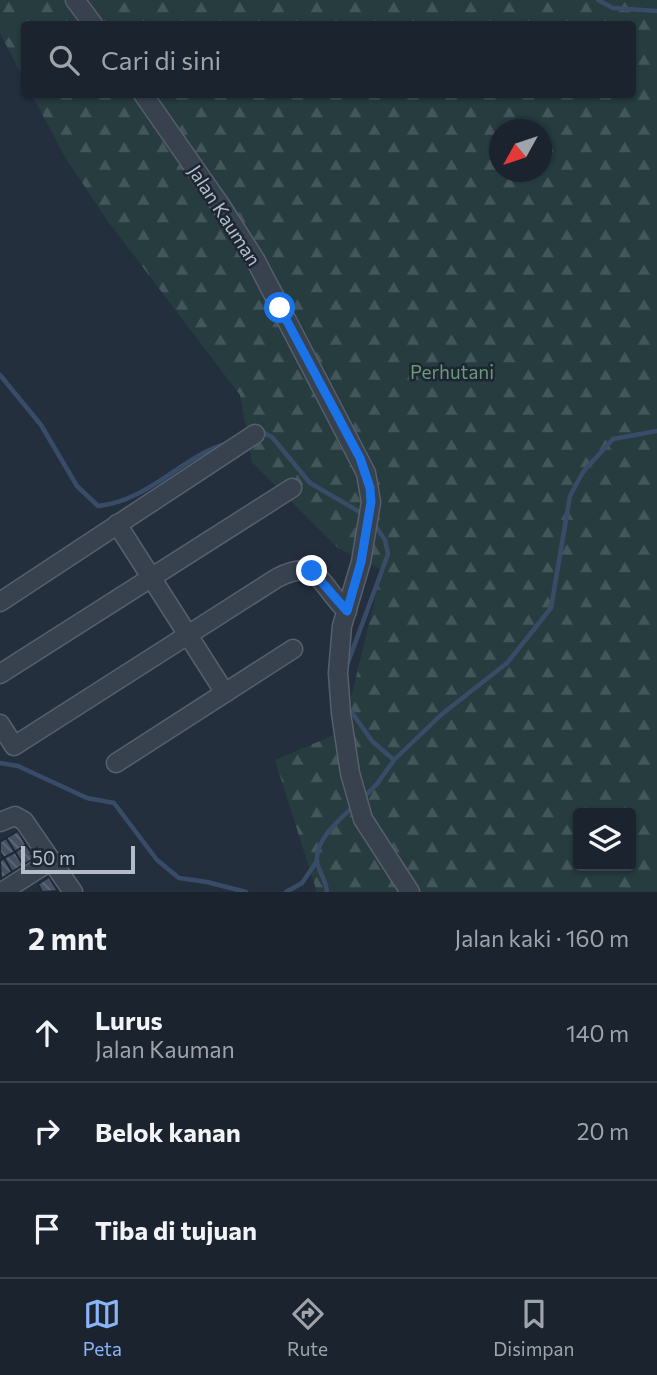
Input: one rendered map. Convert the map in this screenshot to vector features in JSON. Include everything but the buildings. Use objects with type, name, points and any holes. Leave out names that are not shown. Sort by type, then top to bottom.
[{"type":"street","points":[[75,0],[91,21]]},
{"type":"street","name":"Jalan Kauman","points":[[146,98],[256,261],[366,472],[371,502],[361,562],[342,626],[338,673],[346,749],[363,819],[410,892]]},
{"type":"street","points":[[0,602],[255,434]]},
{"type":"street","points":[[0,674],[292,488]]},
{"type":"street","points":[[117,524],[225,693]]},
{"type":"street","points":[[0,724],[6,751],[293,570],[312,571],[347,611]]},
{"type":"street","points":[[116,763],[293,649]]},
{"type":"street","points":[[0,822],[15,816],[24,821],[73,892]]},
{"type":"street","points":[[2,892],[52,860]]},
{"type":"green space","name":"Perhutani","points":[[0,0],[657,0],[657,892],[317,892],[275,760],[353,727],[351,698],[382,570],[338,548],[252,462],[240,395],[107,220],[65,157],[34,98],[636,98],[636,21],[21,21],[21,74],[0,33]]},
{"type":"waterway","points":[[598,0],[613,8],[657,11]]},
{"type":"waterway","points":[[0,375],[41,425],[77,486],[98,506],[112,504],[139,493],[203,453],[225,444]]},
{"type":"waterway","points":[[260,431],[272,437],[310,483],[365,515]]},
{"type":"waterway","points":[[348,707],[372,741],[394,760],[442,714],[507,663],[551,608],[570,496],[583,472],[613,439],[657,431]]},
{"type":"waterway","points":[[347,665],[388,554],[385,540],[374,524]]},
{"type":"waterway","points":[[363,798],[394,760]]},
{"type":"waterway","points":[[0,763],[18,766],[87,798],[114,803],[157,860],[179,878],[246,892]]},
{"type":"waterway","points":[[327,892],[317,853],[330,830],[354,806]]},
{"type":"waterway","points":[[286,892],[302,883],[317,861]]},
{"type":"route","points":[[280,308],[360,458],[370,488],[371,502],[361,562],[347,611],[312,571]]}]
